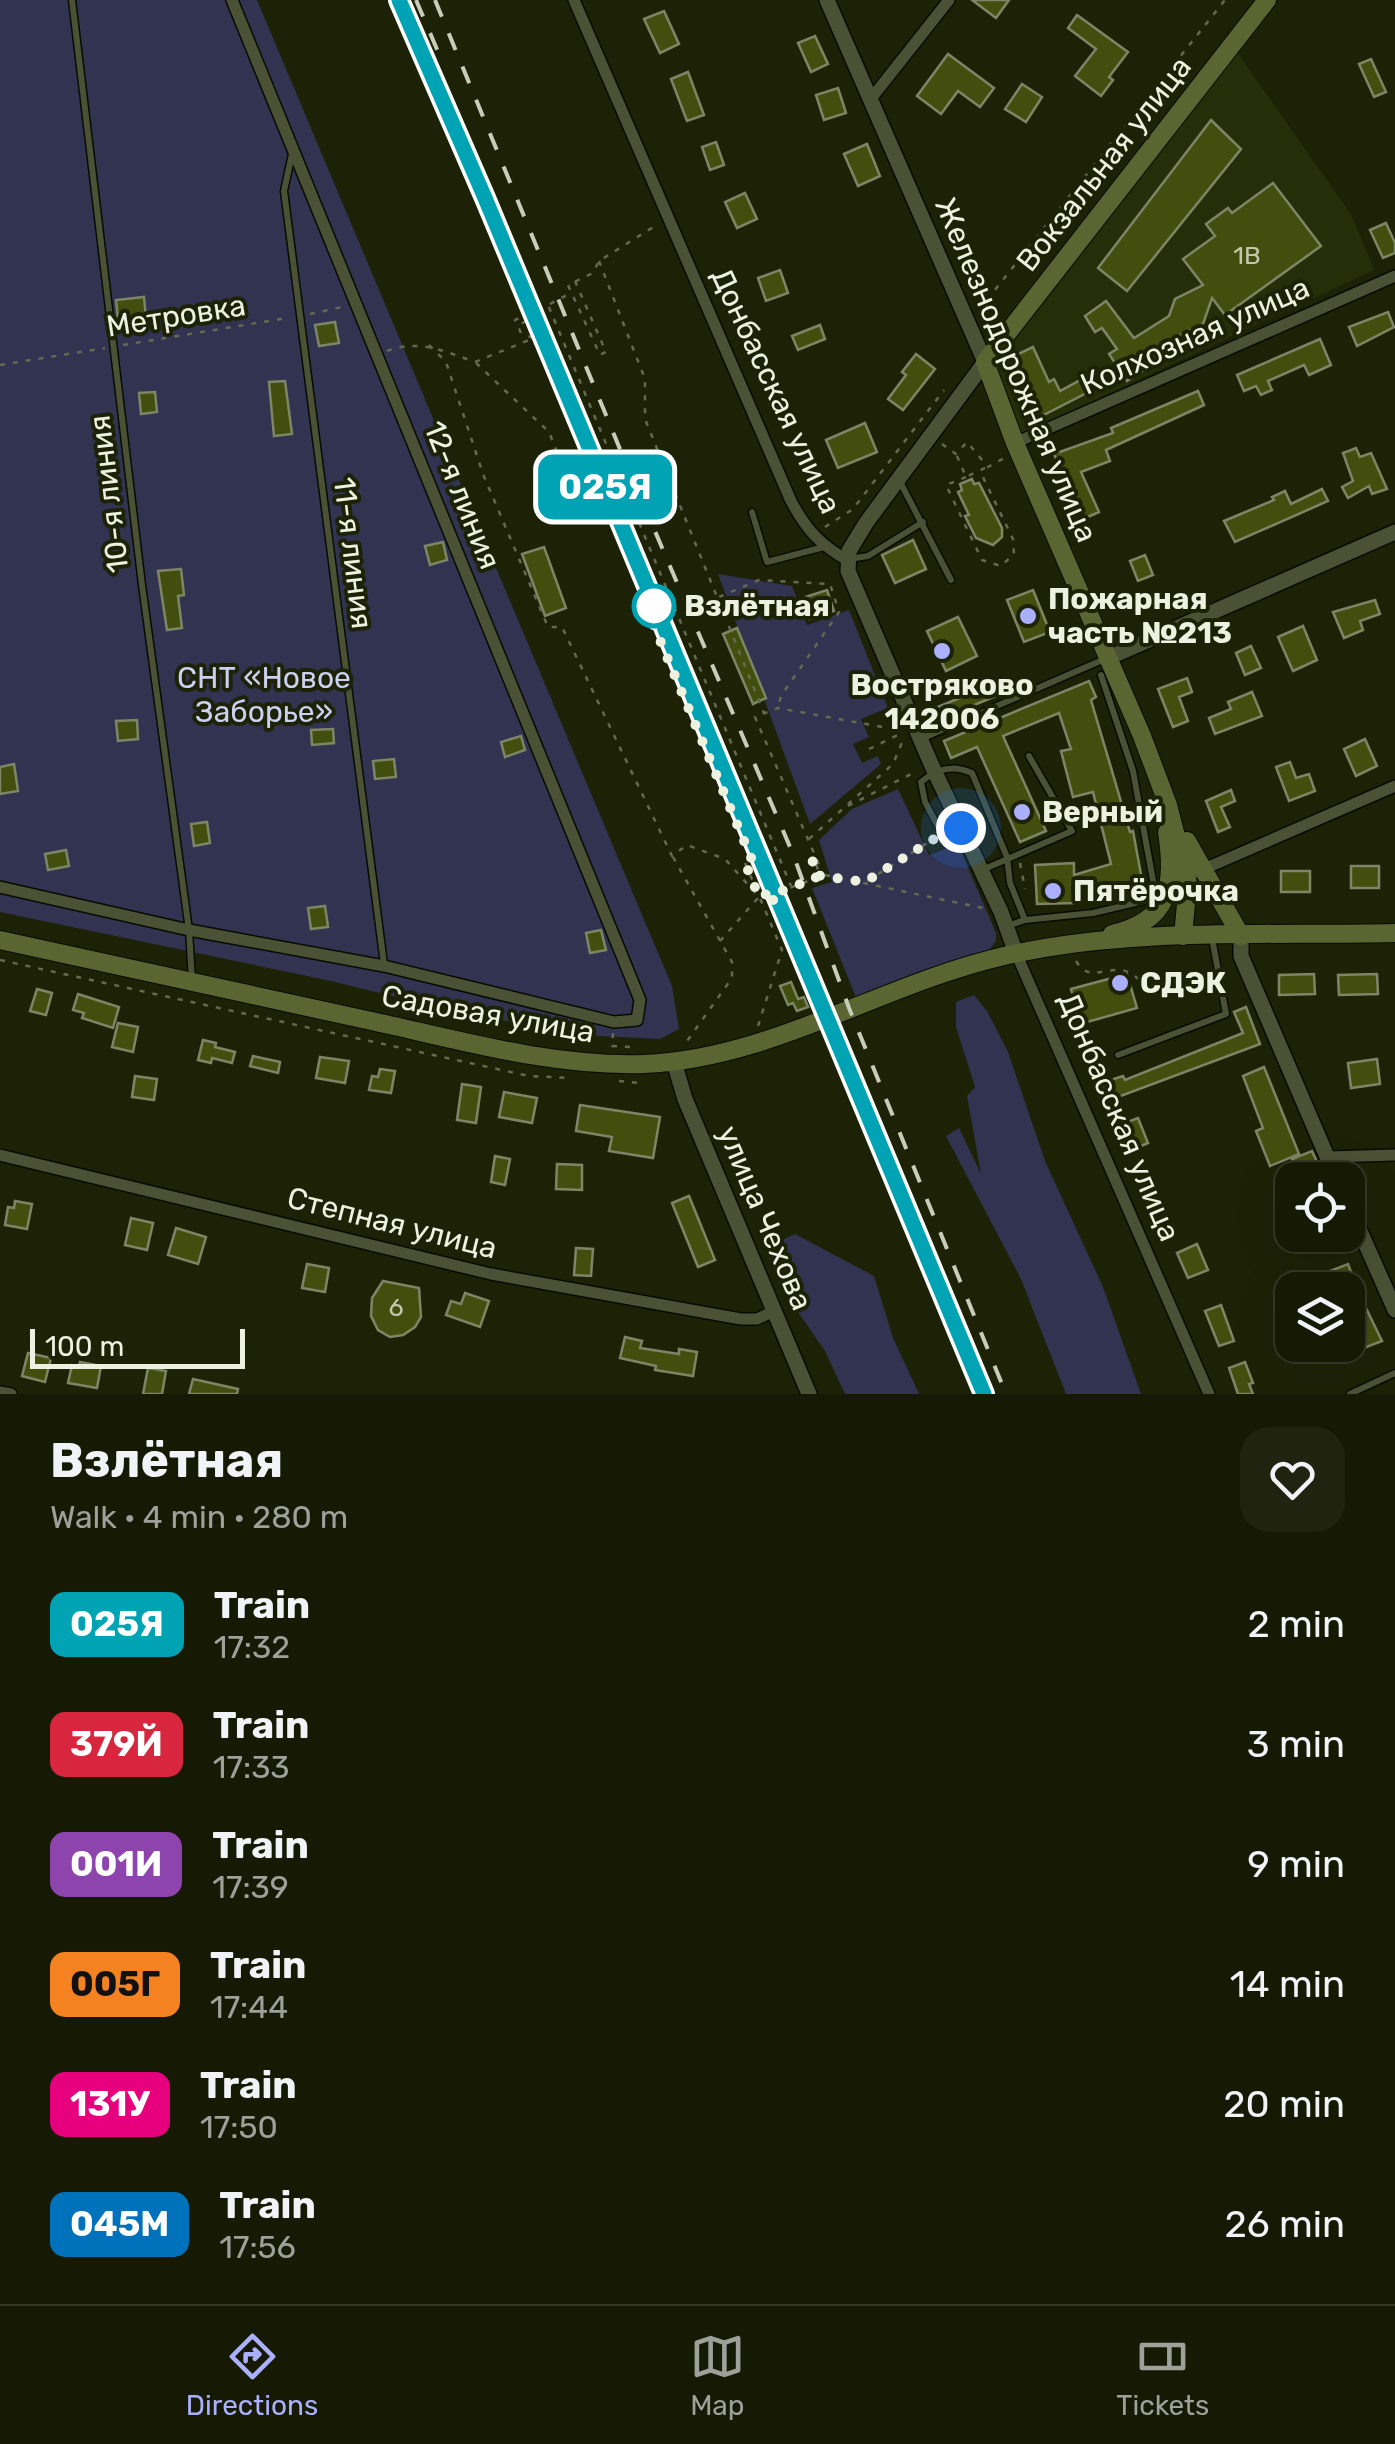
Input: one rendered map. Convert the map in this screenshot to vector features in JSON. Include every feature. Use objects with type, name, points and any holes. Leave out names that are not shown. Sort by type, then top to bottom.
[{"type":"main road","name":"Вокзальная улица","points":[[985,362],[1266,0]]},
{"type":"main road","name":"Железнодорожная улица","points":[[985,362],[1011,450],[1104,666],[1155,770],[1195,873],[1183,936]]},
{"type":"main road","points":[[1044,948],[1136,927],[1163,903],[1170,884],[1171,855],[1155,770]]},
{"type":"main road","points":[[1195,873],[1241,936]]},
{"type":"main road","points":[[1044,948],[1183,936],[1395,933]]},
{"type":"main road","name":"Садовая улица","points":[[0,940],[547,1057],[602,1063],[674,1062],[735,1050],[976,963],[1044,948]]},
{"type":"street","name":"12-я линия","points":[[232,0],[640,1000],[637,1020],[614,1022]]},
{"type":"street","name":"Донбасская улица","points":[[574,0],[791,501],[811,535],[847,560],[855,591],[914,735],[933,767],[1004,919],[1209,1394]]},
{"type":"street","name":"Железнодорожная улица","points":[[827,0],[985,362]]},
{"type":"street","points":[[870,100],[949,0]]},
{"type":"street","name":"Колхозная улица","points":[[1011,450],[1395,276]]},
{"type":"street","points":[[847,560],[866,524],[985,362]]},
{"type":"street","points":[[1104,666],[1395,532]]},
{"type":"street","points":[[1195,873],[1395,786]]},
{"type":"street","points":[[0,887],[190,930],[384,966],[614,1022]]},
{"type":"street","points":[[1241,936],[1242,956],[1328,1162]]},
{"type":"street","name":"улица Чехова","points":[[674,1062],[685,1099],[809,1394]]},
{"type":"street","name":"Степная улица","points":[[0,1155],[526,1281],[741,1320],[774,1311]]},
{"type":"street","points":[[1326,1157],[1395,1155]]},
{"type":"street","points":[[1365,1242],[1395,1310]]},
{"type":"street","points":[[0,1392],[11,1394]]},
{"type":"lane","name":"10-я линия","points":[[72,0],[142,585],[190,930],[192,982]]},
{"type":"lane","name":"11-я линия","points":[[293,146],[284,191],[384,966]]},
{"type":"lane","points":[[898,479],[951,580]]},
{"type":"lane","points":[[752,512],[767,562],[824,547]]},
{"type":"lane","points":[[847,560],[868,556],[923,522]]},
{"type":"lane","points":[[914,735],[1104,666],[1133,771],[1154,886],[1148,900],[1093,913],[1004,919]]},
{"type":"lane","points":[[981,870],[1072,831],[1029,756]]},
{"type":"lane","points":[[961,828],[942,834],[925,802],[920,782],[933,767],[972,773],[1007,857],[1010,883],[1025,920]]},
{"type":"lane","points":[[1118,1055],[1226,1014],[1212,936]]},
{"type":"lane","points":[[1350,1394],[1395,1374]]},
{"type":"path","points":[[969,323],[1225,0]]},
{"type":"path","points":[[576,281],[606,352],[600,355],[568,284],[592,273],[599,261],[668,218]]},
{"type":"path","points":[[599,261],[645,378],[646,419],[764,713]]},
{"type":"path","points":[[572,294],[524,316],[526,321],[521,324],[519,318],[515,320],[521,333],[534,338],[752,860],[745,863],[782,950],[757,1031]]},
{"type":"path","name":"Метровка","points":[[0,365],[358,304]]},
{"type":"path","points":[[548,305],[792,887]]},
{"type":"path","points":[[475,362],[534,338]]},
{"type":"path","points":[[378,355],[402,346],[429,345],[475,362],[549,432],[561,462],[582,454]]},
{"type":"path","points":[[429,345],[446,362],[483,474],[548,627],[562,627],[672,856],[732,962],[732,978],[684,1044],[700,1044]]},
{"type":"path","points":[[811,535],[853,508],[953,378]]},
{"type":"path","points":[[956,454],[966,442],[988,467]]},
{"type":"path","points":[[941,443],[956,454],[966,477]]},
{"type":"path","points":[[980,470],[1013,539],[1014,554],[1001,566],[982,560],[946,485],[966,477],[980,470],[988,467],[1011,450]]},
{"type":"path","points":[[716,599],[759,580],[830,584],[838,612],[781,696],[778,708]]},
{"type":"path","points":[[824,874],[755,716],[778,708],[914,735]]},
{"type":"path","points":[[869,749],[914,735]]},
{"type":"path","points":[[809,839],[893,764],[914,735]]},
{"type":"path","points":[[844,808],[933,767]]},
{"type":"path","points":[[865,882],[942,834]]},
{"type":"path","points":[[672,856],[686,845],[725,859],[759,897]]},
{"type":"path","points":[[720,941],[759,897],[767,894],[771,904],[771,895],[816,878],[811,862],[815,861],[820,876],[865,882],[1004,919]]},
{"type":"path","points":[[1068,946],[1079,968],[1092,975],[1121,970],[1148,987]]},
{"type":"path","points":[[0,960],[528,1076],[584,1079]]},
{"type":"path","points":[[614,1022],[612,1046],[640,1047]]},
{"type":"path","points":[[603,1080],[640,1082]]},
{"type":"shaded area","points":[[1237,52],[1352,216],[1374,270],[1022,434],[994,360]]},
{"type":"green space","name":"СНТ «Новое Заборье»","points":[[0,0],[257,0],[672,986],[679,1029],[660,1039],[580,1035],[0,912]]},
{"type":"green space","points":[[718,574],[792,586],[807,625],[849,610],[888,708],[861,719],[869,737],[853,744],[862,763],[878,756],[881,764],[810,824]]},
{"type":"green space","points":[[898,789],[929,855],[958,844],[996,941],[989,950],[857,1000],[812,888],[832,882],[819,840],[852,809]]},
{"type":"green space","points":[[974,995],[1008,1052],[1045,1161],[1103,1287],[1141,1394],[1066,1394],[1021,1279],[946,1136],[959,1128],[981,1174],[967,1096],[975,1087],[956,1027],[956,1002]]},
{"type":"green space","points":[[795,1234],[874,1276],[893,1338],[919,1394],[845,1394],[825,1351],[780,1286],[765,1248]]},
{"type":"building","points":[[972,0],[1009,0],[996,18]]},
{"type":"building","points":[[664,11],[679,44],[660,53],[644,19]]},
{"type":"building","points":[[1077,15],[1128,52],[1109,77],[1113,80],[1101,96],[1075,76],[1096,49],[1068,28]]},
{"type":"building","points":[[815,36],[828,64],[811,72],[798,43]]},
{"type":"building","points":[[948,54],[994,88],[980,107],[958,91],[941,114],[917,96]]},
{"type":"building","points":[[1371,59],[1386,92],[1374,97],[1359,64]]},
{"type":"building","points":[[688,72],[704,115],[687,121],[671,79]]},
{"type":"building","points":[[1022,84],[1042,97],[1026,122],[1005,109]]},
{"type":"building","points":[[838,88],[846,113],[824,120],[816,95]]},
{"type":"building","points":[[1211,120],[1241,149],[1127,291],[1098,268]]},
{"type":"building","points":[[716,142],[724,165],[710,170],[702,147]]},
{"type":"building","points":[[867,144],[880,176],[858,186],[844,154]]},
{"type":"building","points":[[1273,183],[1321,246],[1225,315],[1212,298],[1203,324],[1178,336],[1183,344],[1127,381],[1109,354],[1117,349],[1102,328],[1095,332],[1085,316],[1106,301],[1134,338],[1169,316],[1175,299],[1203,285],[1183,259],[1215,236],[1206,224],[1228,208],[1232,213]]},
{"type":"building","points":[[745,193],[757,219],[737,228],[725,202]]},
{"type":"building","points":[[1386,223],[1395,253],[1383,258],[1370,230]]},
{"type":"building","points":[[780,270],[788,293],[766,301],[758,278]]},
{"type":"building","points":[[144,297],[147,328],[119,331],[116,300]]},
{"type":"building","points":[[1388,312],[1394,327],[1357,346],[1349,327]]},
{"type":"building","points":[[335,322],[339,343],[319,346],[315,325]]},
{"type":"building","points":[[820,325],[825,339],[798,350],[792,336]]},
{"type":"building","points":[[1320,339],[1331,365],[1309,375],[1304,365],[1268,381],[1272,390],[1261,395],[1256,386],[1244,391],[1237,375]]},
{"type":"building","points":[[1033,347],[1049,382],[1054,379],[1060,391],[1095,372],[1102,385],[1030,422],[1002,362]]},
{"type":"building","points":[[916,354],[935,369],[903,410],[888,399]]},
{"type":"building","points":[[285,381],[292,434],[274,436],[269,382]]},
{"type":"building","points":[[1198,391],[1204,405],[1106,450],[1110,461],[1081,472],[1099,512],[1074,523],[1061,493],[1069,489],[1054,454],[1113,433],[1111,428]]},
{"type":"building","points":[[155,392],[157,412],[141,414],[139,393]]},
{"type":"building","points":[[865,423],[877,452],[838,468],[826,440]]},
{"type":"building","points":[[1356,448],[1360,457],[1371,453],[1387,489],[1372,494],[1369,486],[1348,498],[1342,487],[1353,481],[1343,453]]},
{"type":"building","points":[[972,479],[974,484],[979,483],[1002,528],[1002,537],[993,545],[976,538],[965,516],[969,515],[958,492],[962,490],[960,484]]},
{"type":"building","points":[[1322,489],[1328,501],[1235,542],[1224,521],[1274,500],[1272,497],[1285,491],[1291,504]]},
{"type":"building","points":[[913,540],[926,569],[895,583],[882,555]]},
{"type":"building","points":[[443,542],[447,560],[430,565],[425,546]]},
{"type":"building","points":[[544,547],[566,608],[545,616],[522,554]]},
{"type":"building","points":[[1145,555],[1153,575],[1138,581],[1130,561]]},
{"type":"building","points":[[181,569],[184,595],[178,596],[182,628],[167,630],[158,571]]},
{"type":"building","points":[[827,590],[834,611],[809,619],[802,598]]},
{"type":"building","name":"Пожарная часть №213","points":[[1033,590],[1050,632],[1024,642],[1007,600]]},
{"type":"building","points":[[1375,600],[1380,614],[1360,621],[1363,630],[1344,638],[1333,612]]},
{"type":"building","points":[[958,617],[977,656],[946,671],[927,631]]},
{"type":"building","points":[[1303,626],[1317,660],[1293,671],[1278,637]]},
{"type":"building","name":"Взлётная","points":[[737,628],[766,698],[753,704],[723,634]]},
{"type":"building","points":[[1251,646],[1261,668],[1245,675],[1236,653]]},
{"type":"building","points":[[1008,678],[1013,689],[933,722],[928,711]]},
{"type":"building","points":[[1187,678],[1192,692],[1179,697],[1188,721],[1173,727],[1158,689]]},
{"type":"building","points":[[1089,681],[1096,697],[1091,700],[1130,832],[1133,831],[1144,891],[1117,896],[1115,890],[1076,903],[1037,904],[1035,865],[1074,863],[1074,875],[1111,864],[1093,792],[1073,797],[1061,751],[1071,749],[1059,713],[1003,736],[1046,831],[1020,842],[977,747],[951,758],[944,741]]},
{"type":"building","points":[[1252,692],[1262,716],[1215,734],[1209,718],[1231,709],[1228,702]]},
{"type":"building","points":[[137,720],[138,739],[118,741],[116,721]]},
{"type":"building","points":[[333,729],[334,743],[312,745],[311,730]]},
{"type":"building","points":[[521,736],[525,750],[505,757],[501,742]]},
{"type":"building","points":[[1365,739],[1377,766],[1356,776],[1344,749]]},
{"type":"building","points":[[394,759],[396,777],[375,779],[373,761]]},
{"type":"building","points":[[1290,762],[1296,778],[1309,774],[1315,791],[1289,801],[1276,767]]},
{"type":"building","points":[[14,764],[18,791],[0,794],[0,767]]},
{"type":"building","points":[[1231,790],[1235,801],[1221,807],[1230,827],[1218,832],[1206,801]]},
{"type":"building","points":[[207,822],[210,843],[194,846],[191,824]]},
{"type":"building","points":[[66,850],[69,866],[48,870],[45,854]]},
{"type":"building","points":[[1351,866],[1379,866],[1379,888],[1351,888]]},
{"type":"building","points":[[1281,871],[1310,871],[1310,892],[1281,892]]},
{"type":"building","points":[[325,906],[328,927],[311,929],[308,908]]},
{"type":"building","points":[[601,930],[606,950],[590,953],[586,933]]},
{"type":"building","points":[[1127,974],[1137,1008],[1080,1024],[1071,989]]},
{"type":"building","points":[[1314,974],[1315,994],[1279,995],[1279,975]]},
{"type":"building","points":[[1377,974],[1378,994],[1339,995],[1338,975]]},
{"type":"building","points":[[791,982],[798,999],[804,997],[808,1007],[797,1011],[793,1003],[788,1005],[780,986]]},
{"type":"building","points":[[37,989],[52,993],[46,1015],[30,1011]]},
{"type":"building","points":[[78,994],[119,1007],[113,1028],[82,1018],[84,1013],[73,1010]]},
{"type":"building","points":[[1246,1007],[1260,1044],[1102,1103],[1095,1085],[1123,1076],[1125,1080],[1243,1033],[1234,1012]]},
{"type":"building","points":[[118,1023],[138,1027],[133,1052],[112,1047]]},
{"type":"building","points":[[203,1040],[235,1052],[232,1063],[212,1058],[211,1063],[198,1060]]},
{"type":"building","points":[[253,1056],[280,1062],[278,1073],[250,1066]]},
{"type":"building","points":[[320,1057],[349,1061],[345,1083],[316,1078]]},
{"type":"building","points":[[1377,1059],[1380,1084],[1351,1088],[1348,1063]]},
{"type":"building","points":[[1264,1067],[1299,1154],[1270,1166],[1256,1131],[1263,1128],[1243,1076]]},
{"type":"building","points":[[380,1069],[395,1071],[391,1093],[369,1090],[372,1076],[378,1077]]},
{"type":"building","points":[[135,1076],[157,1079],[154,1100],[132,1097]]},
{"type":"building","points":[[462,1084],[481,1087],[476,1123],[457,1120]]},
{"type":"building","points":[[504,1092],[537,1098],[532,1123],[499,1117]]},
{"type":"building","points":[[580,1105],[660,1117],[653,1158],[609,1151],[612,1137],[576,1131]]},
{"type":"building","points":[[1138,1118],[1148,1143],[1132,1150],[1122,1124]]},
{"type":"building","points":[[1312,1151],[1317,1162],[1294,1162],[1292,1159]]},
{"type":"building","points":[[495,1156],[510,1159],[505,1185],[491,1182]]},
{"type":"building","points":[[557,1164],[582,1165],[582,1190],[556,1189]]},
{"type":"building","points":[[689,1196],[715,1260],[698,1267],[672,1203]]},
{"type":"building","points":[[15,1201],[32,1204],[27,1229],[5,1225],[8,1207],[14,1208]]},
{"type":"building","points":[[131,1218],[153,1223],[147,1250],[125,1245]]},
{"type":"building","points":[[176,1228],[206,1237],[198,1264],[168,1255]]},
{"type":"building","points":[[1197,1244],[1208,1270],[1188,1278],[1177,1253]]},
{"type":"building","points":[[576,1248],[593,1249],[591,1276],[574,1275]]},
{"type":"building","points":[[307,1264],[329,1268],[325,1292],[302,1288]]},
{"type":"building","points":[[1348,1264],[1351,1272],[1330,1272]]},
{"type":"building","points":[[383,1281],[419,1288],[421,1317],[403,1335],[390,1337],[378,1330],[371,1316],[372,1298]]},
{"type":"building","points":[[465,1293],[489,1301],[480,1327],[446,1315],[451,1301],[461,1304]]},
{"type":"building","points":[[1221,1305],[1234,1341],[1219,1346],[1205,1311]]},
{"type":"building","points":[[1365,1306],[1382,1341],[1365,1348]]},
{"type":"building","points":[[625,1337],[642,1341],[640,1348],[679,1354],[679,1349],[697,1352],[693,1376],[655,1370],[656,1366],[620,1358]]},
{"type":"building","points":[[28,1353],[51,1358],[45,1382],[22,1376]]},
{"type":"building","points":[[80,1362],[101,1366],[97,1388],[68,1383],[72,1365],[79,1367]]},
{"type":"building","points":[[1245,1362],[1253,1394],[1238,1394],[1229,1368]]},
{"type":"building","points":[[148,1368],[166,1371],[162,1394],[143,1394]]},
{"type":"building","points":[[193,1379],[238,1389],[237,1394],[189,1394]]},
{"type":"railway","points":[[399,0],[984,1394]]},
{"type":"railway","points":[[416,0],[439,54]]},
{"type":"railway","points":[[435,0],[622,454],[793,854],[849,1008],[1006,1394]]},
{"type":"train","name":"025Я","points":[[399,0],[984,1394]]},
{"type":"place","name":"Взлётная","points":[[654,606]]},
{"type":"place","name":"Пожарная часть №213","points":[[1028,616]]},
{"type":"place","name":"Востряково 142006","points":[[942,651]]},
{"type":"place","name":"Верный","points":[[1022,812]]},
{"type":"place","name":"Пятёрочка","points":[[1053,891]]},
{"type":"place","name":"СДЭК","points":[[1120,983]]},
{"type":"route","points":[[654,606],[644,602],[752,860],[745,863],[759,897],[767,894],[771,904],[771,895],[816,878],[811,862],[815,861],[820,876],[865,882],[942,834],[961,828]]}]
